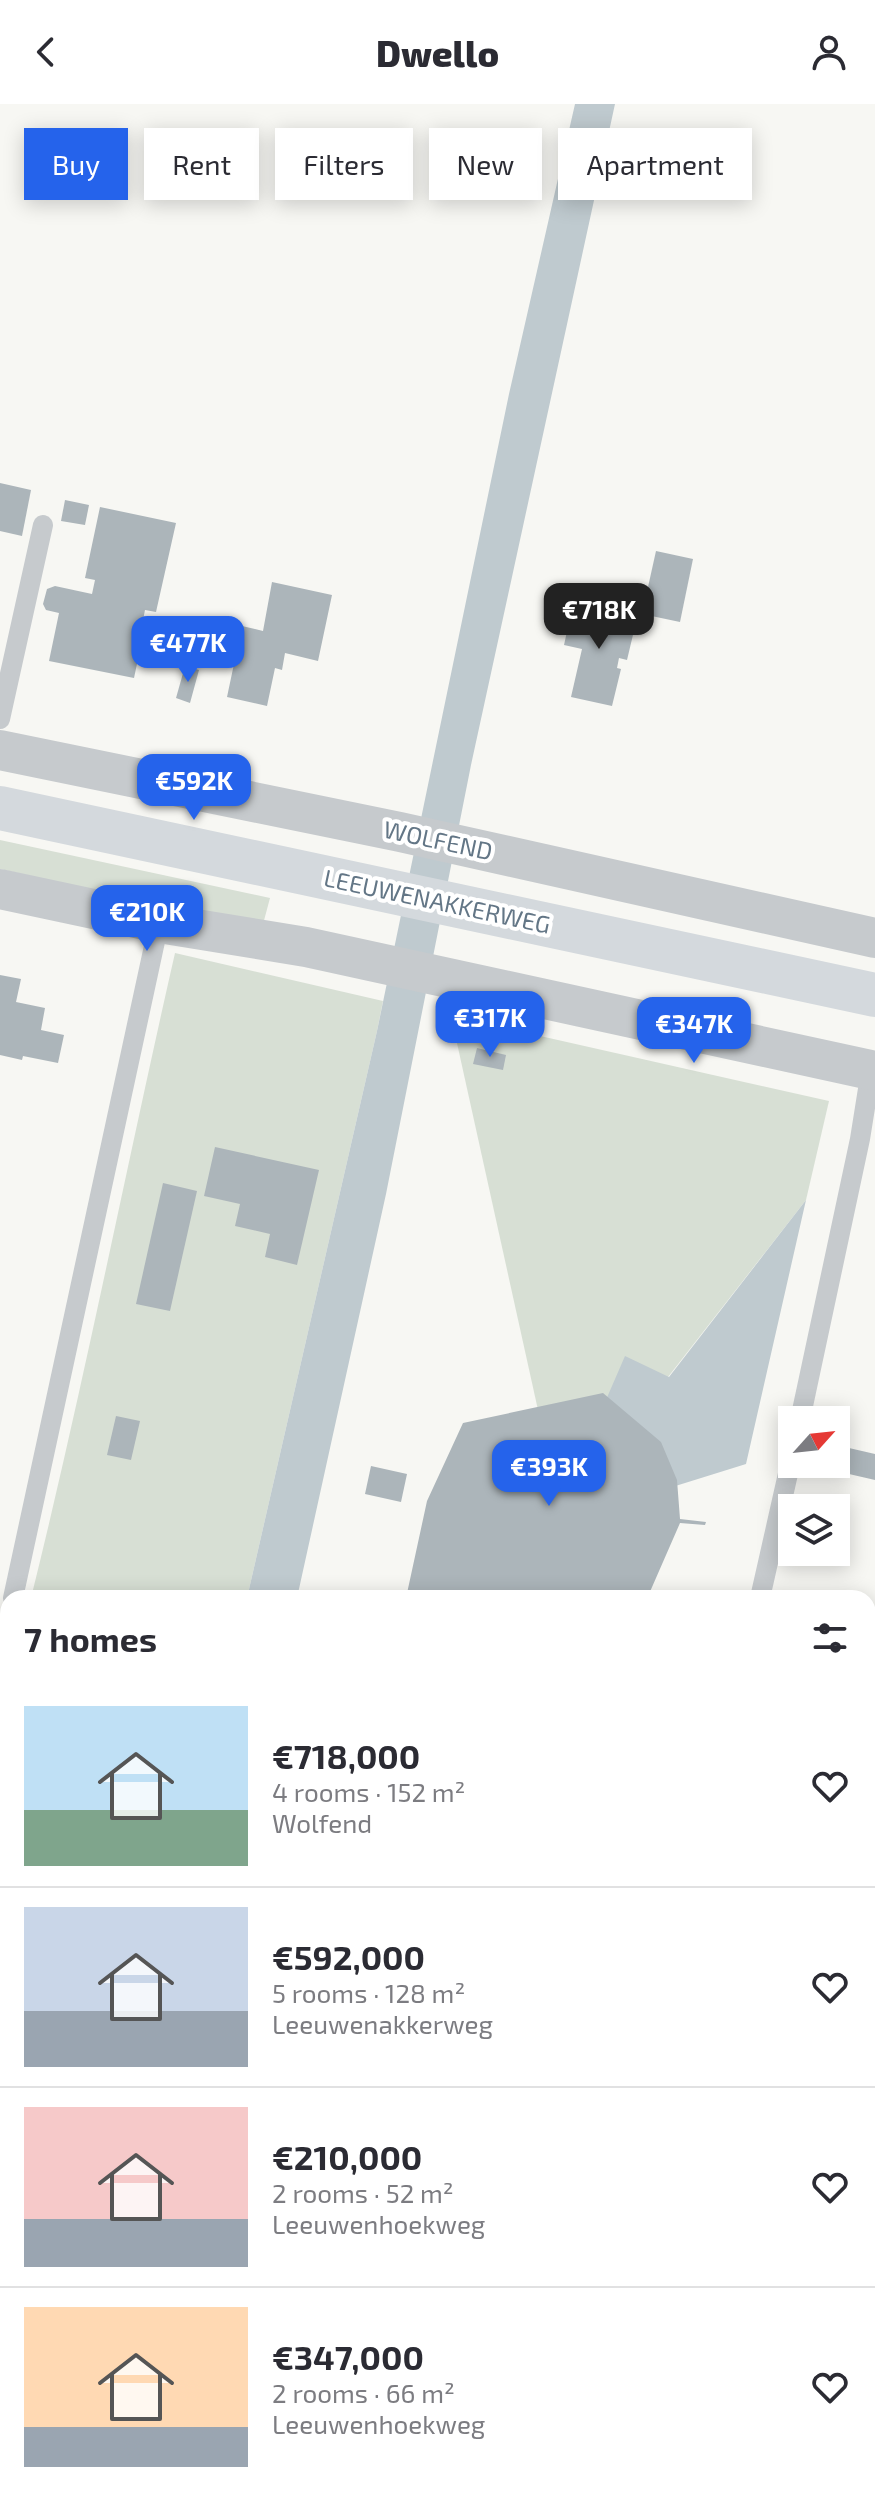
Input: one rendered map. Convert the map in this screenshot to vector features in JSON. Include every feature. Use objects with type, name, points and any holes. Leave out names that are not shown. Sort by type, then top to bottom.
[{"type":"main road","name":"LEEUWENAKKERWEG","points":[[0,808],[875,995]]},
{"type":"street","name":"WOLFEND","points":[[0,750],[400,832],[875,938]]},
{"type":"street","points":[[0,889],[159,923],[306,947],[873,1071]]},
{"type":"lane","points":[[0,719],[43,525]]},
{"type":"lane","points":[[15,1590],[159,923]]},
{"type":"lane","points":[[803,1406],[873,1071]]},
{"type":"lane","points":[[762,1590],[787,1478]]},
{"type":"shaded area","points":[[575,104],[615,104],[610,128],[570,128]]},
{"type":"shaded area","points":[[558,179],[558,200],[594,200],[471,765],[386,1194],[299,1590],[249,1590],[377,1031],[509,394]]},
{"type":"shaded area","points":[[0,840],[270,898],[262,928],[0,869]]},
{"type":"shaded area","points":[[175,953],[383,1001],[249,1590],[33,1590]]},
{"type":"shaded area","points":[[451,1016],[829,1101],[806,1200],[668,1377],[599,1416],[538,1410]]},
{"type":"shaded area","points":[[806,1200],[746,1464],[669,1488],[599,1416],[625,1356],[669,1377]]},
{"type":"building","points":[[0,483],[31,490],[22,536],[0,531]]},
{"type":"building","points":[[65,500],[89,505],[85,525],[61,521]]},
{"type":"building","points":[[100,507],[176,523],[156,612],[145,610],[134,678],[49,661],[59,613],[46,610],[43,604],[47,589],[55,586],[92,594],[95,580],[85,578]]},
{"type":"building","points":[[656,551],[693,559],[680,622],[642,614]]},
{"type":"building","points":[[272,582],[332,595],[318,661],[285,653],[282,670],[275,668],[267,706],[227,697],[242,626],[263,631]]},
{"type":"building","points":[[573,604],[637,618],[627,660],[619,658],[617,668],[621,669],[612,706],[571,697],[582,649],[564,645]]},
{"type":"building","points":[[185,666],[199,670],[190,703],[176,698]]},
{"type":"building","points":[[0,975],[21,979],[16,1002],[45,1008],[41,1030],[64,1035],[58,1063],[0,1055]]},
{"type":"building","points":[[477,1048],[506,1055],[503,1070],[473,1064]]},
{"type":"building","points":[[215,1147],[319,1170],[297,1265],[265,1257],[270,1234],[235,1226],[240,1204],[204,1196]]},
{"type":"building","points":[[163,1183],[197,1191],[170,1311],[136,1304]]},
{"type":"building","points":[[603,1393],[661,1442],[677,1480],[680,1519],[706,1522],[705,1525],[680,1523],[651,1590],[408,1590],[427,1501],[463,1423]]},
{"type":"building","points":[[116,1416],[140,1421],[131,1460],[107,1455]]},
{"type":"building","points":[[850,1448],[875,1454],[875,1480],[850,1474]]},
{"type":"building","points":[[371,1466],[407,1474],[401,1502],[365,1494]]}]
